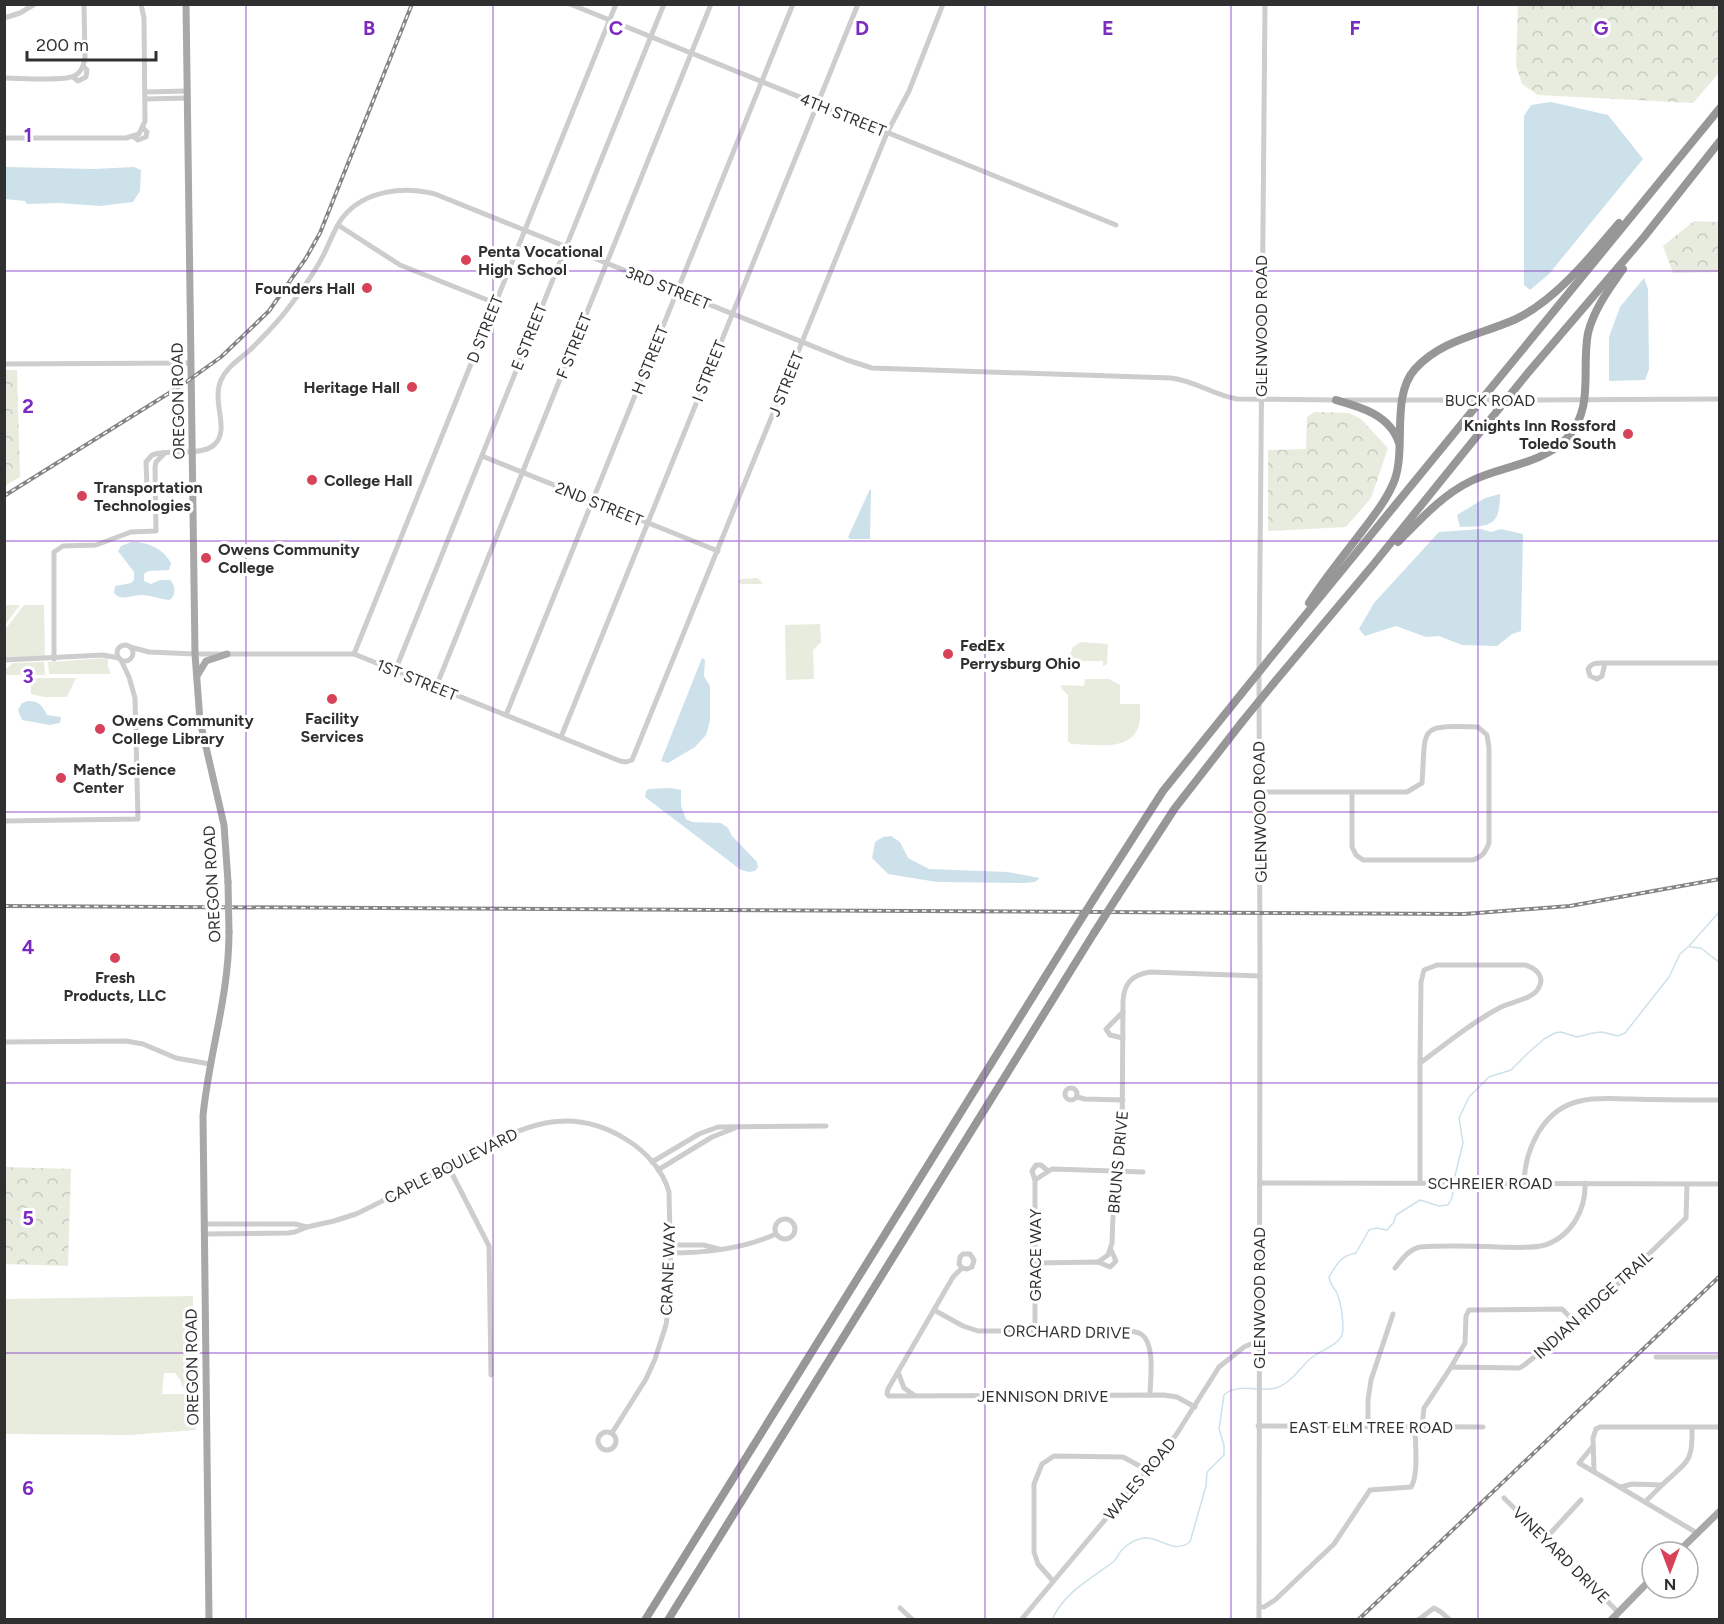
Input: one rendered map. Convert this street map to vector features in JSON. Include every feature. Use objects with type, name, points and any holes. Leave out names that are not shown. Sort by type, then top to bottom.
[{"type":"highway","points":[[645,1620],[1141,822],[1163,791],[1719,108]]},
{"type":"highway","points":[[1289,635],[1317,591],[1382,505],[1395,479],[1400,450],[1402,399],[1406,383],[1413,371],[1428,355],[1445,345],[1517,318],[1566,282],[1595,252],[1697,132],[1711,119]]},
{"type":"highway","points":[[669,1620],[1094,933],[1175,808],[1272,684],[1373,565],[1527,374],[1644,237],[1719,141]]},
{"type":"highway","points":[[1373,565],[1429,511],[1457,489],[1491,472],[1541,455],[1568,438],[1584,410],[1586,354],[1592,320],[1600,303],[1644,237]]},
{"type":"highway","points":[[1336,400],[1374,413],[1387,423],[1395,434],[1400,450]]},
{"type":"main road","name":"OREGON ROAD","points":[[186,4],[196,678],[200,721],[224,825],[229,932],[225,992],[210,1064],[203,1116],[209,1620]]},
{"type":"main road","points":[[196,678],[206,661],[227,654]]},
{"type":"main road","points":[[1690,1540],[1719,1511]]},
{"type":"main road","points":[[1611,1620],[1640,1590]]},
{"type":"street","points":[[4,18],[20,13],[35,4]]},
{"type":"street","points":[[4,78],[73,77],[78,81],[86,77],[87,70],[83,66],[84,4]]},
{"type":"street","name":"4TH STREET","points":[[570,4],[1116,225]]},
{"type":"street","name":"D STREET","points":[[354,654],[616,4]]},
{"type":"street","name":"E STREET","points":[[395,670],[664,4]]},
{"type":"street","name":"F STREET","points":[[435,687],[711,4]]},
{"type":"street","name":"H STREET","points":[[506,715],[793,4]]},
{"type":"street","name":"I STREET","points":[[561,737],[858,4]]},
{"type":"street","name":"J STREET","points":[[629,762],[635,757],[639,748],[887,133],[909,91],[943,4]]},
{"type":"street","name":"GLENWOOD ROAD","points":[[1259,1620],[1259,792],[1265,4]]},
{"type":"street","points":[[4,138],[134,137],[138,140],[146,137],[147,132],[143,128],[145,95],[143,6]]},
{"type":"street","points":[[145,95],[188,95]]},
{"type":"street","name":"3RD STREET","points":[[192,451],[211,447],[219,439],[222,427],[217,397],[224,375],[291,304],[315,269],[338,225],[348,213],[370,198],[410,189],[435,194],[872,368],[1171,378],[1200,385],[1230,398],[1261,400]]},
{"type":"street","points":[[338,225],[400,265],[495,303]]},
{"type":"street","points":[[4,364],[191,363]]},
{"type":"street","name":"BUCK ROAD","points":[[1261,400],[1719,399]]},
{"type":"street","points":[[147,489],[148,459],[156,453],[192,451]]},
{"type":"street","points":[[54,659],[54,552],[63,546],[96,545],[131,532],[156,531],[156,462],[166,452]]},
{"type":"street","name":"2ND STREET","points":[[482,456],[718,551]]},
{"type":"street","points":[[4,660],[103,655],[118,650],[123,645],[148,652]]},
{"type":"street","points":[[129,675],[133,651],[130,647]]},
{"type":"street","points":[[4,821],[138,819],[136,705],[129,675],[118,650]]},
{"type":"street","points":[[103,655],[126,661],[148,652]]},
{"type":"street","name":"1ST STREET","points":[[148,652],[354,654],[620,761],[629,762]]},
{"type":"street","points":[[1605,663],[1719,663]]},
{"type":"street","points":[[1259,792],[1352,792],[1407,792],[1422,783],[1424,739],[1430,730],[1440,726],[1478,727],[1487,735],[1489,843],[1482,856],[1473,860],[1363,860],[1356,855],[1352,847],[1352,792]]},
{"type":"street","points":[[1420,1063],[1498,1009],[1534,994],[1540,983],[1539,973],[1532,967],[1515,965],[1443,965],[1424,970],[1421,982],[1420,1063],[1420,1183]]},
{"type":"street","name":"BRUNS DRIVE","points":[[1111,1250],[1114,1191],[1122,1147],[1123,1012],[1126,985],[1134,976],[1156,972],[1260,976]]},
{"type":"street","name":"BRUNS DRIVE","points":[[1123,1012],[1106,1029],[1110,1035],[1123,1038]]},
{"type":"street","points":[[4,1042],[126,1041],[143,1044],[176,1058],[210,1064]]},
{"type":"street","points":[[1077,1096],[1085,1099],[1123,1100]]},
{"type":"street","points":[[1524,1183],[1526,1163],[1533,1141],[1551,1118],[1573,1103],[1598,1099],[1719,1100]]},
{"type":"street","name":"CAPLE BOULEVARD","points":[[204,1234],[288,1233],[356,1214],[519,1129],[539,1123],[576,1121],[609,1130],[629,1141],[655,1166]]},
{"type":"street","points":[[655,1166],[688,1140],[722,1126],[826,1126]]},
{"type":"street","points":[[655,1166],[712,1137],[742,1126]]},
{"type":"street","points":[[1047,1171],[1044,1166],[1036,1165],[1032,1171],[1035,1180],[1047,1171],[1065,1169],[1143,1172]]},
{"type":"street","points":[[448,1166],[489,1246],[491,1375]]},
{"type":"street","name":"CRANE WAY","points":[[612,1433],[646,1379],[663,1337],[670,1299],[669,1192],[655,1166]]},
{"type":"street","name":"GRACE WAY","points":[[1035,1180],[1035,1331]]},
{"type":"street","name":"SCHREIER ROAD","points":[[1260,1183],[1719,1184]]},
{"type":"street","points":[[1395,1268],[1404,1257],[1420,1247],[1528,1247],[1547,1244],[1561,1235],[1577,1218],[1584,1200],[1585,1183]]},
{"type":"street","name":"INDIAN RIDGE TRAIL","points":[[1451,1367],[1519,1368],[1577,1324],[1686,1218],[1687,1184]]},
{"type":"street","name":"CAPLE BOULEVARD","points":[[204,1224],[295,1224],[307,1227]]},
{"type":"street","points":[[670,1253],[704,1253],[754,1243],[776,1234]]},
{"type":"street","points":[[670,1245],[703,1245],[719,1249]]},
{"type":"street","points":[[1035,1263],[1098,1262],[1111,1250],[1116,1257],[1114,1264],[1106,1267],[1098,1262]]},
{"type":"street","points":[[915,1396],[903,1388],[898,1372],[952,1277],[962,1268]]},
{"type":"street","points":[[1422,1427],[1424,1408],[1465,1343],[1466,1316],[1469,1310],[1562,1309],[1577,1324]]},
{"type":"street","name":"ORCHARD DRIVE","points":[[934,1310],[963,1326],[978,1330],[1140,1333],[1146,1338],[1150,1347],[1150,1395]]},
{"type":"street","points":[[1368,1427],[1371,1380],[1393,1314]]},
{"type":"street","name":"WALES ROAD","points":[[1021,1620],[1176,1435],[1219,1367],[1244,1347],[1258,1341]]},
{"type":"street","points":[[1656,1357],[1719,1357]]},
{"type":"street","name":"JENNISON DRIVE","points":[[898,1372],[888,1389],[888,1395],[1150,1395],[1171,1396],[1195,1407]]},
{"type":"street","name":"EAST ELM TREE ROAD","points":[[1258,1426],[1483,1427]]},
{"type":"street","points":[[1259,1607],[1264,1607],[1275,1600],[1334,1544],[1370,1490],[1411,1487],[1415,1473],[1415,1427]]},
{"type":"street","points":[[1594,1470],[1593,1446],[1595,1432],[1600,1427],[1719,1427]]},
{"type":"street","points":[[1646,1501],[1691,1455],[1692,1428]]},
{"type":"street","points":[[1593,1446],[1579,1463],[1697,1533]]},
{"type":"street","points":[[1053,1581],[1038,1564],[1034,1552],[1034,1484],[1042,1464],[1054,1456],[1123,1457],[1148,1470]]},
{"type":"street","points":[[1621,1487],[1632,1484],[1662,1485]]},
{"type":"street","name":"VINEYARD DRIVE","points":[[1504,1498],[1618,1612]]},
{"type":"street","points":[[1545,1539],[1581,1500]]},
{"type":"street","points":[[900,1608],[913,1620]]},
{"type":"street","points":[[1418,1620],[1434,1608],[1450,1620]]},
{"type":"green space","points":[[1518,5],[1719,5],[1719,73],[1693,103],[1538,95],[1522,84],[1516,65]]},
{"type":"green space","points":[[1694,221],[1719,222],[1719,272],[1673,273],[1663,246]]},
{"type":"green space","points":[[5,370],[17,370],[20,477],[5,486]]},
{"type":"green space","points":[[1314,412],[1349,413],[1361,419],[1388,448],[1371,498],[1346,527],[1268,531],[1268,450],[1306,449],[1307,417]]},
{"type":"green space","points":[[758,578],[763,584],[738,582],[741,579]]},
{"type":"green space","points":[[4,605],[20,605],[5,625]]},
{"type":"green space","points":[[24,605],[44,605],[45,657],[5,658],[4,631]]},
{"type":"green space","points":[[820,624],[821,642],[813,650],[814,679],[786,680],[785,625]]},
{"type":"green space","points":[[1081,642],[1108,644],[1107,664],[1103,666],[1103,661],[1068,661],[1073,647]]},
{"type":"green space","points":[[108,658],[111,674],[49,674],[48,662]]},
{"type":"green space","points":[[44,662],[45,675],[5,675],[5,670],[13,663]]},
{"type":"green space","points":[[31,678],[76,678],[67,697],[44,697],[31,694]]},
{"type":"green space","points":[[1085,679],[1109,679],[1120,685],[1120,704],[1140,704],[1139,724],[1129,739],[1111,745],[1071,744],[1068,741],[1068,695],[1061,685],[1084,686]]},
{"type":"green space","points":[[5,1167],[71,1169],[68,1266],[5,1264]]},
{"type":"green space","points":[[193,1296],[194,1388],[182,1387],[175,1373],[164,1373],[162,1394],[194,1394],[196,1430],[130,1435],[5,1434],[5,1299]]},
{"type":"water","points":[[1551,102],[1608,115],[1643,159],[1549,274],[1530,290],[1524,285],[1524,116],[1531,105]]},
{"type":"water","points":[[5,167],[94,169],[134,167],[141,170],[140,191],[133,202],[100,206],[59,203],[27,204],[25,201],[5,199]]},
{"type":"water","points":[[1644,278],[1648,289],[1649,369],[1645,380],[1609,381],[1609,337],[1620,307]]},
{"type":"water","points":[[870,489],[870,539],[850,539],[848,537]]},
{"type":"water","points":[[1500,494],[1498,513],[1491,523],[1460,527],[1457,515],[1485,498]]},
{"type":"water","points":[[1481,529],[1491,532],[1501,529],[1523,534],[1521,631],[1512,634],[1497,646],[1462,645],[1439,636],[1426,637],[1396,626],[1365,636],[1359,629],[1374,603],[1439,532]]},
{"type":"water","points":[[131,542],[154,547],[168,558],[171,563],[169,570],[148,571],[144,574],[144,581],[151,584],[160,580],[170,580],[174,589],[172,598],[169,600],[141,595],[123,598],[114,593],[115,586],[131,583],[134,580],[134,572],[118,551],[121,546]]},
{"type":"water","points":[[702,658],[705,660],[704,676],[710,686],[710,721],[706,735],[695,747],[668,763],[661,761]]},
{"type":"water","points":[[28,701],[40,704],[47,715],[61,717],[60,723],[50,725],[22,720],[18,710],[22,703]]},
{"type":"water","points":[[649,789],[681,790],[681,806],[686,819],[692,822],[721,823],[728,828],[732,836],[757,862],[758,867],[755,871],[741,870],[645,797]]},
{"type":"water","points":[[891,836],[900,842],[908,858],[929,869],[1008,872],[1040,878],[1035,882],[1023,883],[937,882],[888,874],[872,858],[875,842],[883,837]]},
{"type":"waterway","points":[[1454,1180],[1463,1143],[1459,1118],[1469,1097],[1489,1077],[1511,1070],[1544,1039],[1555,1033],[1561,1032],[1577,1037],[1602,1032],[1618,1036],[1625,1033],[1669,977],[1680,954],[1720,911]]},
{"type":"waterway","points":[[1690,947],[1701,948],[1720,963]]},
{"type":"waterway","points":[[1261,1389],[1275,1388],[1284,1384],[1314,1356],[1339,1340],[1343,1330],[1342,1311],[1329,1277],[1343,1258],[1356,1253],[1369,1230],[1376,1228],[1387,1230],[1394,1222],[1396,1215],[1420,1200],[1439,1206],[1448,1205],[1452,1198],[1454,1185]]},
{"type":"waterway","points":[[1052,1620],[1057,1610],[1071,1594],[1113,1562],[1123,1548],[1132,1542],[1146,1538],[1173,1546],[1190,1542],[1206,1486],[1207,1472],[1224,1455],[1224,1445],[1219,1429],[1224,1395],[1235,1389],[1256,1389]]},
{"type":"railway","points":[[4,496],[182,385],[221,357],[269,311],[306,258],[320,233],[412,4]]},
{"type":"railway","points":[[4,906],[1464,914],[1570,906],[1720,879]]},
{"type":"railway","points":[[1358,1620],[1720,1276]]},
{"type":"place","name":"Penta Vocational High School","points":[[466,260]]},
{"type":"place","name":"Founders Hall","points":[[367,288]]},
{"type":"place","name":"Heritage Hall","points":[[412,387]]},
{"type":"place","name":"Knights Inn Rossford Toledo South","points":[[1628,434]]},
{"type":"place","name":"College Hall","points":[[312,480]]},
{"type":"place","name":"Transportation Technologies","points":[[82,496]]},
{"type":"place","name":"Owens Community College","points":[[206,558]]},
{"type":"place","name":"FedEx Perrysburg Ohio","points":[[948,654]]},
{"type":"place","name":"Facility Services","points":[[332,699]]},
{"type":"place","name":"Owens Community College Library","points":[[100,729]]},
{"type":"place","name":"Math/Science Center","points":[[61,778]]},
{"type":"place","name":"Fresh Products, LLC","points":[[115,958]]}]
